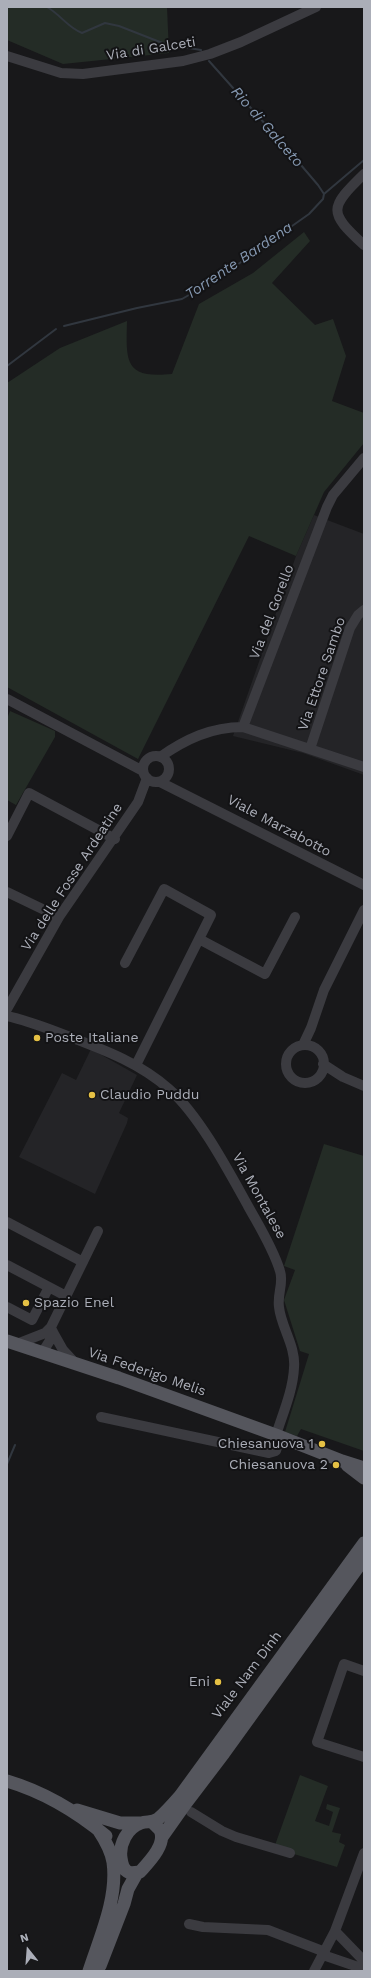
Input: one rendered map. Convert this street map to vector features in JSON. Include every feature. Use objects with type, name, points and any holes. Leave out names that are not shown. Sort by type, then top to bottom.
[{"type":"main road","name":"Via Federigo Melis","points":[[12,1342],[119,1378],[278,1436]]},
{"type":"main road","points":[[278,1436],[364,1468]]},
{"type":"main road","points":[[342,1461],[364,1478]]},
{"type":"main road","name":"Viale Nam Dinh","points":[[120,1850],[128,1833],[133,1827],[146,1823],[165,1813],[180,1796],[364,1543]]},
{"type":"main road","name":"Viale Nam Dinh","points":[[124,1904],[130,1884],[137,1873],[145,1867],[157,1850],[162,1837],[364,1559]]},
{"type":"main road","points":[[7,1781],[26,1787],[64,1806],[99,1831],[120,1850],[124,1869],[117,1900],[106,1918]]},
{"type":"main road","points":[[64,1806],[120,1823],[146,1823],[160,1830],[162,1837]]},
{"type":"main road","points":[[89,1971],[106,1918],[112,1889],[113,1861],[106,1843],[99,1831]]},
{"type":"main road","points":[[98,1971],[124,1904],[150,1867],[157,1850]]},
{"type":"main road","points":[[124,1869],[130,1873],[137,1873]]},
{"type":"street","name":"Via di Galceti","points":[[7,56],[61,73],[83,74],[183,61],[210,54],[238,43],[316,7]]},
{"type":"street","points":[[364,174],[339,202],[337,210],[338,218],[364,245]]},
{"type":"street","name":"Via del Gorello","points":[[243,727],[327,507],[333,495],[364,458]]},
{"type":"street","name":"Via Ettore Sambo","points":[[310,749],[350,628],[358,615],[364,610]]},
{"type":"street","points":[[7,699],[125,762],[145,771],[159,782],[166,778],[169,766],[185,742]]},
{"type":"street","points":[[160,757],[185,742],[210,730],[227,727],[243,727],[364,767]]},
{"type":"street","points":[[145,771],[150,757],[160,757],[165,759],[182,791]]},
{"type":"street","name":"Via delle Fosse Ardeatine","points":[[138,802],[145,771]]},
{"type":"street","name":"Via delle Fosse Ardeatine","points":[[7,1009],[59,917],[115,839],[138,802],[159,782]]},
{"type":"street","name":"Viale Marzabotto","points":[[159,782],[182,791],[364,885]]},
{"type":"street","points":[[7,836],[29,793],[115,839]]},
{"type":"street","points":[[125,963],[164,889],[211,914],[136,1065]]},
{"type":"street","points":[[7,892],[59,917]]},
{"type":"street","points":[[312,1028],[315,1048],[322,1058],[323,1064],[319,1075],[314,1080],[302,1082],[296,1080],[288,1072],[286,1060],[292,1050],[303,1045],[312,1028],[324,990],[364,910]]},
{"type":"street","points":[[199,939],[265,974],[295,917]]},
{"type":"street","name":"Via Montalese","points":[[7,1016],[36,1024],[107,1051],[136,1065],[173,1092],[194,1116],[243,1196],[281,1271],[282,1280],[279,1307],[294,1357],[294,1368],[278,1436],[276,1451],[269,1453],[101,1417]]},
{"type":"street","points":[[303,1045],[315,1048]]},
{"type":"street","points":[[323,1064],[343,1077],[364,1086]]},
{"type":"street","points":[[319,1075],[343,1077]]},
{"type":"street","points":[[7,1222],[83,1262]]},
{"type":"street","points":[[42,1353],[66,1296],[98,1231]]},
{"type":"street","points":[[7,1265],[66,1296]]},
{"type":"street","points":[[7,1307],[32,1320],[49,1287]]},
{"type":"street","points":[[12,1342],[50,1332]]},
{"type":"street","points":[[50,1332],[75,1363]]},
{"type":"street","points":[[364,1671],[344,1664],[317,1742],[364,1758]]},
{"type":"street","points":[[192,1812],[222,1830],[236,1836],[290,1853]]},
{"type":"street","points":[[314,1971],[335,1931],[364,1853]]},
{"type":"street","points":[[189,1924],[203,1927],[268,1930],[364,1969]]},
{"type":"street","points":[[335,1931],[364,1961]]},
{"type":"shaded area","points":[[8,7],[167,7],[169,53],[63,64],[7,40]]},
{"type":"shaded area","points":[[304,232],[310,241],[272,283],[315,325],[333,319],[346,356],[332,401],[364,413],[364,443],[324,492],[296,556],[249,536],[138,759],[7,687],[7,383],[60,348],[127,321],[128,357],[136,370],[156,375],[172,374],[199,304],[253,273]]},
{"type":"shaded area","points":[[314,515],[364,534],[364,775],[303,753],[233,736],[296,556]]},
{"type":"shaded area","points":[[10,711],[55,731],[55,737],[16,805],[7,800],[7,719]]},
{"type":"shaded area","points":[[91,1049],[137,1075],[119,1113],[128,1118],[127,1123],[95,1194],[19,1157],[62,1073],[76,1080]]},
{"type":"shaded area","points":[[324,1144],[364,1156],[364,1451],[301,1429],[297,1436],[285,1432],[309,1354],[300,1351],[284,1300],[295,1270],[284,1266]]},
{"type":"shaded area","points":[[300,1775],[328,1786],[315,1821],[329,1826],[333,1812],[326,1809],[327,1804],[340,1808],[332,1832],[341,1834],[339,1842],[345,1845],[337,1867],[274,1848]]},
{"type":"waterway","name":"Rio di Galceto","points":[[47,7],[72,28],[82,33],[105,23],[119,26],[165,44],[201,50]]},
{"type":"waterway","name":"Rio di Galceto","points":[[209,61],[283,144],[324,194]]},
{"type":"waterway","name":"Torrente Bardena","points":[[64,326],[137,308],[182,299],[220,277],[309,214],[323,199],[324,194],[364,160]]},
{"type":"waterway","name":"Torrente Bardena","points":[[7,366],[56,329]]},
{"type":"waterway","points":[[7,1464],[15,1445]]},
{"type":"place","name":"Poste Italiane","points":[[37,1038]]},
{"type":"place","name":"Claudio Puddu","points":[[92,1095]]},
{"type":"place","name":"Spazio Enel","points":[[26,1303]]},
{"type":"place","name":"Chiesanuova 1","points":[[322,1444]]},
{"type":"place","name":"Chiesanuova 2","points":[[336,1465]]},
{"type":"place","name":"Eni","points":[[218,1682]]}]
